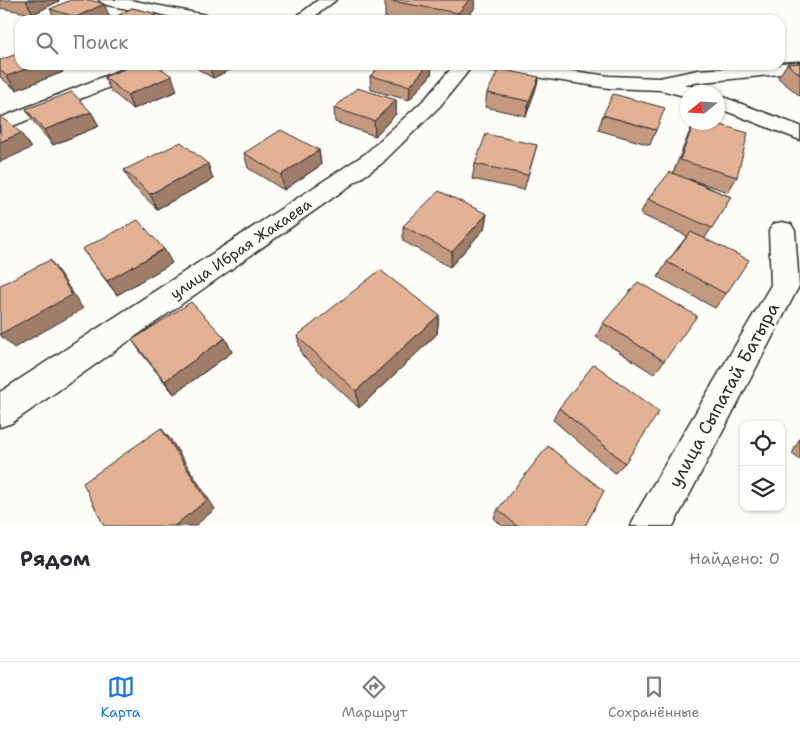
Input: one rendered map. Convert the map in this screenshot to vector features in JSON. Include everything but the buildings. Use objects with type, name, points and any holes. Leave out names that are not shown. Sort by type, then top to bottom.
[{"type":"street","points":[[107,0],[181,15]]},
{"type":"street","points":[[307,15],[328,0]]},
{"type":"street","points":[[785,68],[800,67]]},
{"type":"street","points":[[0,125],[136,70]]},
{"type":"street","name":"улица Ибрая Жакаева","points":[[0,411],[373,159],[433,102],[460,70]]},
{"type":"street","points":[[524,70],[608,82],[662,84],[680,89]]},
{"type":"street","points":[[662,84],[698,76],[766,70]]},
{"type":"street","points":[[725,104],[800,134]]},
{"type":"street","name":"улица Сыпатай Батыра","points":[[651,526],[785,286],[794,233]]}]
